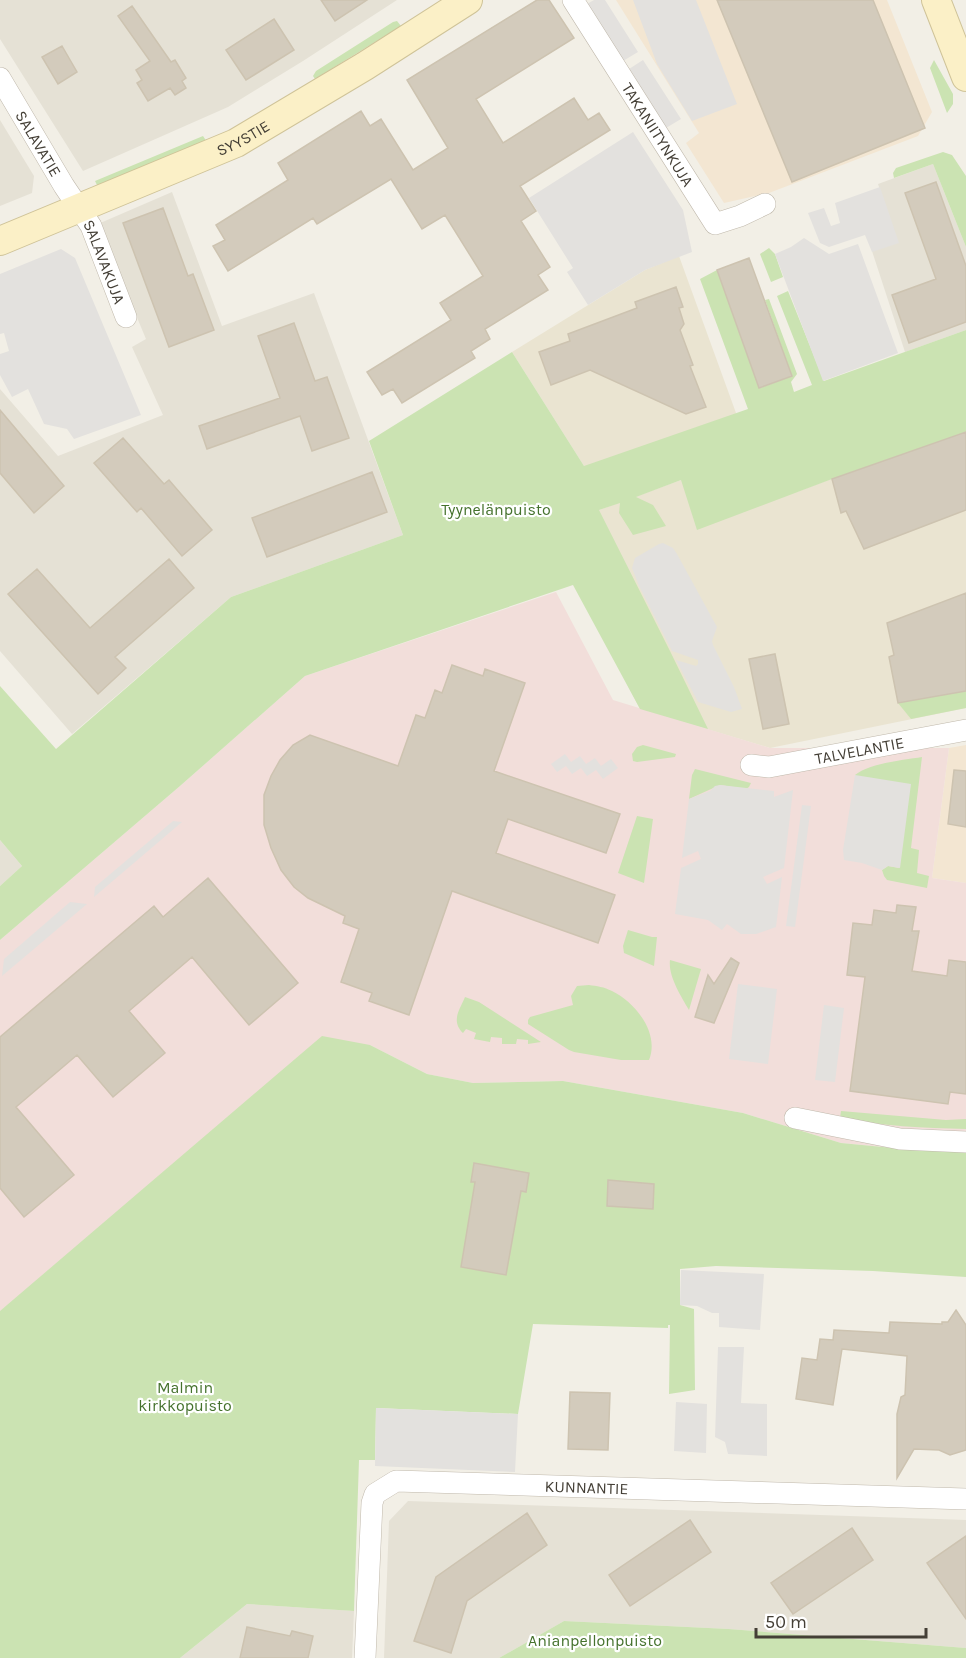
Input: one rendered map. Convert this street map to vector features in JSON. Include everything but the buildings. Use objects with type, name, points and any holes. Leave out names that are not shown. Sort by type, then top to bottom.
[{"type":"street","name":"SYYSTIE","points":[[0,241],[236,143],[365,66],[468,0]]},
{"type":"street","name":"TAKANIITYNKUJA","points":[[573,0],[715,224],[740,216],[765,204]]},
{"type":"street","points":[[936,0],[966,77]]},
{"type":"street","name":"SALAVATIE","points":[[0,78],[78,208]]},
{"type":"street","name":"SALAVAKUJA","points":[[78,208],[91,226],[126,317]]},
{"type":"street","name":"TALVELANTIE","points":[[751,765],[769,767],[966,730]]},
{"type":"street","points":[[795,1118],[900,1139],[966,1142]]},
{"type":"street","name":"KUNNANTIE","points":[[365,1658],[372,1503],[375,1494],[396,1481],[966,1499]]},
{"type":"shaded area","points":[[0,0],[397,0],[228,107],[83,171],[0,39]]},
{"type":"shaded area","points":[[594,0],[605,0],[638,52],[623,61],[587,4]]},
{"type":"shaded area","points":[[616,0],[887,0],[932,112],[918,136],[769,193],[724,203],[686,143],[699,133]]},
{"type":"shaded area","points":[[633,0],[696,0],[737,104],[692,121],[657,64]]},
{"type":"shaded area","points":[[643,60],[681,119],[666,128],[629,69]]},
{"type":"shaded area","points":[[0,120],[34,176],[32,193],[0,206]]},
{"type":"shaded area","points":[[633,132],[683,210],[692,252],[645,270],[588,305],[567,272],[573,268],[529,198]]},
{"type":"shaded area","points":[[933,164],[966,247],[966,330],[905,352],[872,251],[898,242],[878,184]]},
{"type":"shaded area","points":[[880,187],[899,243],[872,252],[865,235],[829,247],[820,243],[808,213],[824,208],[831,226],[840,223],[835,203]]},
{"type":"shaded area","points":[[172,192],[222,326],[314,293],[403,535],[231,597],[72,734],[0,651],[0,389],[58,456],[163,415],[132,347],[146,339],[98,224]]},
{"type":"shaded area","points":[[804,238],[829,254],[858,244],[898,353],[823,381],[775,254]]},
{"type":"shaded area","points":[[61,249],[75,258],[141,415],[74,439],[67,429],[44,424],[28,389],[12,397],[0,375],[0,354],[9,351],[4,333],[0,334],[0,274]]},
{"type":"shaded area","points":[[679,256],[736,413],[731,424],[589,474],[512,352],[645,270]]},
{"type":"shaded area","points":[[966,427],[966,708],[770,748],[640,709],[627,684],[599,510],[681,480],[797,492]]},
{"type":"shaded area","points":[[663,543],[673,548],[677,554],[717,627],[712,641],[713,645],[742,709],[731,712],[698,702],[676,660],[696,666],[698,660],[672,651],[639,586],[632,568],[635,558]]},
{"type":"shaded area","points":[[556,592],[613,700],[770,748],[949,748],[932,878],[966,883],[966,1151],[904,1149],[841,1143],[743,1113],[563,1081],[473,1083],[427,1074],[370,1045],[0,1311],[0,940],[305,676]]},
{"type":"shaded area","points":[[966,745],[966,883],[932,878],[949,748]]},
{"type":"shaded area","points":[[565,754],[571,762],[580,756],[586,764],[595,758],[601,766],[611,759],[618,768],[603,779],[596,770],[587,776],[581,768],[572,774],[566,766],[557,772],[551,764]]},
{"type":"shaded area","points":[[855,775],[911,784],[900,868],[888,866],[882,870],[844,860],[843,850]]},
{"type":"shaded area","points":[[720,785],[774,791],[774,797],[793,790],[784,868],[763,877],[767,884],[782,877],[776,927],[756,934],[741,934],[727,924],[722,930],[708,920],[675,914],[681,868],[701,859],[698,851],[682,858],[689,799]]},
{"type":"shaded area","points":[[802,805],[811,806],[795,927],[786,926]]},
{"type":"shaded area","points":[[173,821],[182,822],[94,897],[95,887]]},
{"type":"shaded area","points":[[0,840],[22,866],[0,886]]},
{"type":"shaded area","points":[[70,902],[87,904],[2,976],[4,959]]},
{"type":"shaded area","points":[[738,984],[777,989],[768,1064],[729,1059]]},
{"type":"shaded area","points":[[824,1005],[844,1008],[835,1082],[815,1080]]},
{"type":"shaded area","points":[[681,1270],[764,1274],[760,1330],[719,1327],[719,1313],[712,1313],[697,1306],[680,1305]]},
{"type":"shaded area","points":[[718,1347],[744,1347],[741,1403],[767,1404],[767,1456],[728,1454],[725,1442],[715,1437]]},
{"type":"shaded area","points":[[676,1402],[707,1404],[706,1453],[674,1451]]},
{"type":"shaded area","points":[[376,1408],[518,1414],[515,1472],[375,1466]]},
{"type":"shaded area","points":[[408,1501],[966,1520],[966,1648],[729,1629],[564,1621],[499,1658],[384,1658],[389,1521]]},
{"type":"shaded area","points":[[247,1604],[354,1611],[352,1658],[180,1658]]},
{"type":"green space","points":[[397,21],[401,26],[315,79],[313,76],[316,71]]},
{"type":"green space","points":[[934,60],[953,94],[953,104],[947,113],[930,68]]},
{"type":"green space","points":[[203,136],[207,142],[98,187],[95,181]]},
{"type":"green space","points":[[943,152],[952,155],[966,176],[966,247],[933,164],[894,178],[893,173],[896,168]]},
{"type":"green space","points":[[769,248],[775,254],[783,277],[771,282],[760,254]]},
{"type":"green space","name":"Tyynelänpuisto","points":[[717,270],[760,388],[792,376],[765,300],[769,299],[797,374],[791,382],[794,392],[812,385],[777,296],[788,291],[824,381],[966,330],[966,432],[697,530],[681,480],[636,497],[653,505],[666,526],[633,535],[619,513],[620,503],[599,510],[708,729],[640,709],[573,585],[305,676],[0,940],[0,886],[22,866],[0,840],[0,686],[56,749],[231,597],[403,535],[369,441],[512,352],[584,466],[748,409],[700,279]]},
{"type":"green space","points":[[966,691],[966,708],[911,719],[898,703]]},
{"type":"green space","points":[[643,745],[676,754],[675,757],[633,761],[632,754],[637,747]]},
{"type":"green space","points":[[922,757],[911,848],[919,850],[917,873],[929,876],[927,888],[887,880],[884,876],[882,870],[888,866],[899,868],[855,775],[878,765]]},
{"type":"green space","points":[[695,769],[751,783],[746,789],[720,785],[689,799]]},
{"type":"green space","points":[[637,816],[653,819],[644,883],[618,873]]},
{"type":"green space","points":[[628,930],[657,937],[654,966],[624,953],[623,946]]},
{"type":"green space","points":[[670,960],[701,969],[689,1010],[673,979]]},
{"type":"green space","points":[[589,985],[612,991],[637,1011],[651,1039],[652,1050],[649,1060],[621,1060],[574,1052],[528,1024],[530,1017],[573,1005],[571,996],[577,986]]},
{"type":"green space","points":[[465,997],[479,1002],[541,1042],[528,1044],[528,1040],[517,1039],[516,1044],[502,1044],[502,1038],[491,1037],[490,1042],[474,1039],[476,1033],[466,1029],[463,1033],[459,1029],[457,1020]]},
{"type":"green space","name":"Malmin kirkkopuisto","points":[[322,1036],[370,1045],[427,1074],[473,1083],[563,1081],[743,1113],[841,1143],[904,1149],[966,1151],[966,1277],[873,1271],[716,1266],[680,1269],[680,1305],[694,1309],[695,1390],[669,1394],[670,1325],[668,1328],[533,1324],[518,1414],[376,1408],[375,1460],[359,1460],[354,1611],[247,1604],[180,1658],[0,1658],[0,1311]]},
{"type":"green space","points":[[841,1111],[946,1120],[966,1119],[966,1129],[856,1121],[840,1118]]},
{"type":"green space","name":"Anianpellonpuisto","points":[[564,1621],[729,1629],[966,1648],[966,1658],[499,1658]]}]
